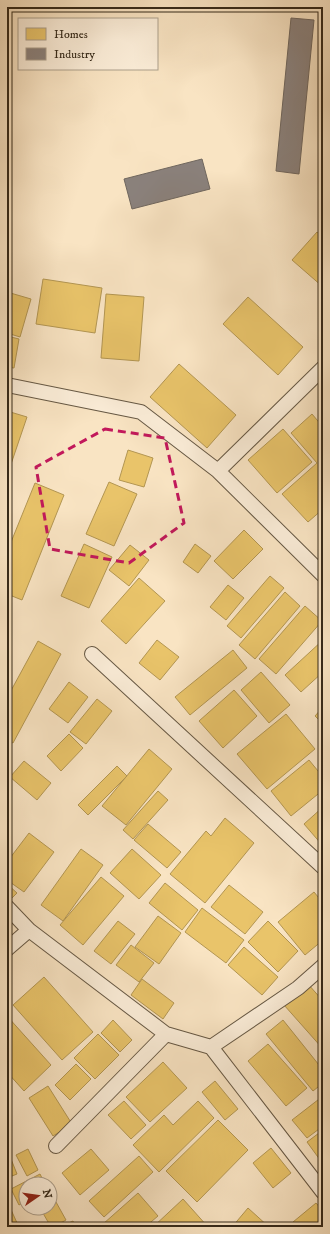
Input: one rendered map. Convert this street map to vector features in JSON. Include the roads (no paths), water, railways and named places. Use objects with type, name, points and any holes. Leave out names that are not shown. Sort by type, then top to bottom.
[{"type":"street","points":[[218,471],[323,368]]},
{"type":"street","points":[[7,384],[141,412],[218,471],[323,575]]},
{"type":"street","points":[[92,654],[323,867]]},
{"type":"street","points":[[7,907],[30,930],[166,1034],[211,1047],[323,1192]]},
{"type":"street","points":[[7,949],[30,930]]},
{"type":"street","points":[[211,1047],[298,988],[323,966]]},
{"type":"street","points":[[56,1146],[166,1034]]}]
